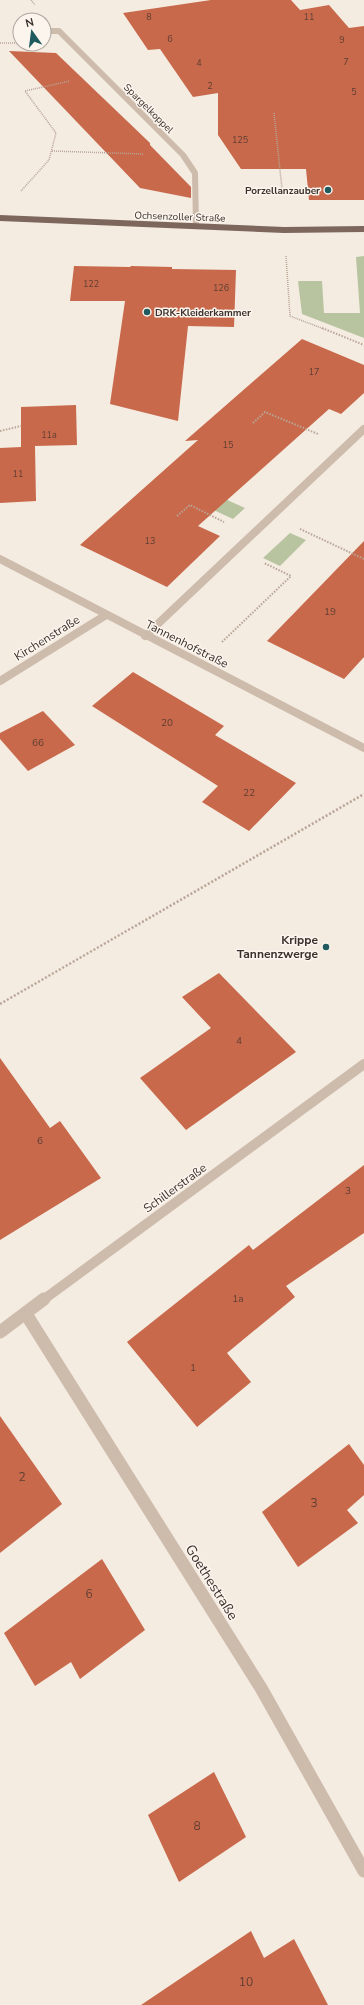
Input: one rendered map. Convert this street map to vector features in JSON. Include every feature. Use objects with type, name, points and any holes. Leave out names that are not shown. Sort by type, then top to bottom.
[{"type":"main road","name":"Ochsenzoller Straße","points":[[0,218],[284,230],[362,230]]},
{"type":"street","name":"Spargelkoppel","points":[[52,31],[58,31],[183,155],[195,173],[196,226]]},
{"type":"street","points":[[145,636],[364,429]]},
{"type":"street","name":"Tannenhofstraße","points":[[0,560],[364,748]]},
{"type":"street","name":"Kirchenstraße","points":[[0,681],[106,615]]},
{"type":"street","name":"Schillerstraße","points":[[0,1332],[364,1064]]},
{"type":"street","name":"Goethestraße","points":[[26,1314],[261,1688],[364,1871]]},
{"type":"path","points":[[0,43],[12,43]]},
{"type":"path","points":[[16,196],[50,160],[56,133],[25,91],[102,74]]},
{"type":"path","points":[[274,113],[282,189]]},
{"type":"path","points":[[52,151],[183,155]]},
{"type":"path","points":[[284,230],[290,316],[364,345]]},
{"type":"path","points":[[253,423],[265,412],[346,446]]},
{"type":"path","points":[[0,431],[21,426]]},
{"type":"path","points":[[177,516],[190,505],[252,535]]},
{"type":"path","points":[[272,516],[364,559]]},
{"type":"path","points":[[200,663],[291,576],[237,550]]},
{"type":"path","points":[[0,1004],[364,794]]},
{"type":"green space","points":[[364,256],[364,338],[302,314],[298,281],[322,281],[324,313],[360,313],[356,257]]},
{"type":"green space","points":[[165,472],[245,508],[233,519],[153,482]]},
{"type":"green space","points":[[290,533],[306,540],[280,566],[263,558]]},
{"type":"building","points":[[211,0],[291,0],[300,10],[329,5],[349,28],[364,26],[364,200],[309,200],[306,169],[241,169],[218,135],[218,93],[193,97],[160,49],[148,50],[123,13]]},
{"type":"building","points":[[9,51],[56,53],[150,143],[150,145],[191,187],[191,198],[140,188]]},
{"type":"building","points":[[74,266],[172,267],[172,269],[236,270],[234,327],[188,326],[178,421],[110,404],[125,301],[70,301]]},
{"type":"building","points":[[302,339],[364,365],[364,393],[341,414],[329,409],[198,526],[220,536],[167,587],[80,545],[198,440],[185,441]]},
{"type":"building","points":[[76,405],[77,445],[35,446],[36,501],[0,503],[0,448],[21,447],[21,407]]},
{"type":"building","points":[[364,541],[364,657],[344,679],[267,641]]},
{"type":"building","points":[[133,672],[224,726],[215,735],[296,783],[249,831],[202,802],[218,786],[92,706]]},
{"type":"building","points":[[43,711],[75,745],[28,771],[0,739],[0,733]]},
{"type":"building","points":[[219,973],[296,1052],[186,1130],[140,1078],[211,1028],[182,997]]},
{"type":"building","points":[[0,1058],[50,1128],[60,1121],[101,1178],[0,1240]]},
{"type":"building","points":[[364,1165],[364,1233],[286,1286],[295,1297],[227,1353],[251,1382],[197,1427],[127,1342],[249,1245],[253,1250]]},
{"type":"building","points":[[0,1416],[62,1504],[0,1553]]},
{"type":"building","points":[[349,1444],[364,1465],[364,1495],[347,1510],[358,1523],[298,1567],[262,1512]]},
{"type":"building","points":[[102,1559],[145,1630],[80,1679],[71,1662],[35,1686],[4,1633]]},
{"type":"building","points":[[214,1772],[246,1837],[179,1882],[148,1815]]},
{"type":"building","points":[[251,1931],[264,1958],[294,1939],[328,2005],[141,2005]]},
{"type":"place","name":"Porzellanzauber","points":[[328,190]]},
{"type":"place","name":"DRK-Kleiderkammer","points":[[147,312]]},
{"type":"place","name":"Krippe Tannenzwerge","points":[[326,947]]}]
